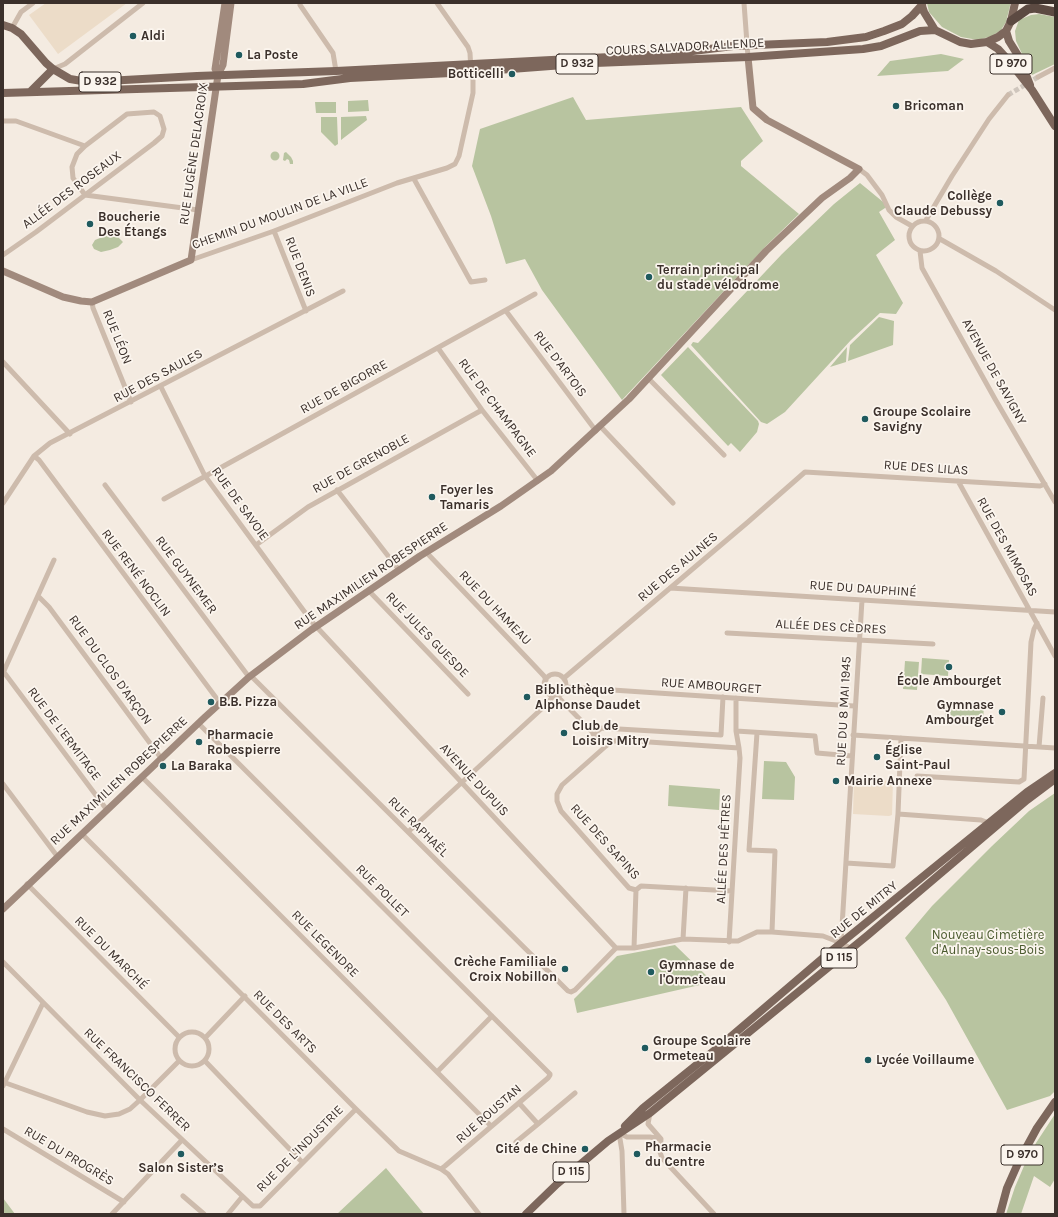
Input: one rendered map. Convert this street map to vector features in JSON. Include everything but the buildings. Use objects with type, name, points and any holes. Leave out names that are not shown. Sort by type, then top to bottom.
[{"type":"highway","points":[[1011,21],[1028,9],[1035,8],[1055,12]]},
{"type":"main road","points":[[922,4],[928,20],[935,30],[960,42],[971,44],[987,42],[1006,31],[1011,21],[1015,3]]},
{"type":"main road","name":"COURS SALVADOR ALLENDE","points":[[217,86],[303,84],[350,78],[470,68],[669,54],[747,46],[827,42],[866,37],[902,24],[912,16],[922,4]]},
{"type":"main road","name":"D 932","points":[[3,25],[12,28],[21,34],[46,63],[70,79],[88,82],[218,75]]},
{"type":"main road","name":"COURS SALVADOR ALLENDE","points":[[218,75],[575,64],[748,57],[863,50],[881,46],[920,31],[935,30]]},
{"type":"main road","name":"D 970","points":[[1006,31],[1010,44],[1019,57],[1032,90]]},
{"type":"main road","name":"D 970","points":[[987,42],[1000,51],[1032,90],[1055,126]]},
{"type":"main road","points":[[30,92],[53,69]]},
{"type":"main road","name":"D 932","points":[[3,93],[217,86]]},
{"type":"main road","name":"RUE DE MITRY","points":[[644,1122],[649,1103],[721,1045],[841,943],[1027,792],[1055,772]]},
{"type":"main road","name":"RUE DE MITRY","points":[[526,1214],[608,1140],[619,1133],[644,1122],[650,1113],[850,948],[874,930],[1027,800],[1055,779]]},
{"type":"main road","name":"D 970","points":[[1000,1214],[1007,1188],[1019,1161],[1037,1128],[1055,1102]]},
{"type":"street","points":[[12,28],[21,12],[33,3]]},
{"type":"street","points":[[53,69],[64,64],[143,3]]},
{"type":"street","name":"RUE EUGÈNE DELACROIX","points":[[218,75],[215,69],[225,3]]},
{"type":"street","name":"RUE EUGÈNE DELACROIX","points":[[191,260],[218,75],[224,65],[231,3]]},
{"type":"street","points":[[437,3],[468,47],[470,53],[470,68]]},
{"type":"street","points":[[744,3],[753,108],[767,120],[859,169],[867,175],[882,195],[889,210],[896,217],[912,226]]},
{"type":"street","points":[[299,4],[333,53],[336,71]]},
{"type":"street","name":"CHEMIN DU MOULIN DE LA VILLE","points":[[3,271],[63,297],[81,302],[92,302],[191,260],[274,231],[398,183],[447,168],[455,164],[459,156],[472,93],[473,79],[470,68]]},
{"type":"street","points":[[1038,77],[1050,69],[1055,68]]},
{"type":"street","points":[[926,220],[952,176],[989,119],[1008,95]]},
{"type":"street","name":"ALLÉE DES ROSEAUX","points":[[3,255],[36,232],[162,136],[164,130],[160,116],[154,112],[127,114],[85,146]]},
{"type":"street","points":[[3,121],[16,122],[85,146],[76,154],[72,167],[73,178],[85,195],[198,210]]},
{"type":"street","name":"RUE MAXIMILIEN ROBESPIERRE","points":[[3,908],[198,723],[250,676],[316,626],[369,590],[538,481],[598,429],[649,379],[766,251],[822,198],[850,178],[859,169]]},
{"type":"street","points":[[414,179],[471,282],[485,280]]},
{"type":"street","points":[[926,220],[935,225],[940,234],[940,239],[934,248],[920,251],[912,245],[909,240],[909,235],[912,226],[916,222],[926,220]]},
{"type":"street","name":"RUE DENIS","points":[[274,231],[306,311]]},
{"type":"street","points":[[940,239],[996,271],[1055,310]]},
{"type":"street","name":"AVENUE DE SAVIGNY","points":[[920,251],[922,268],[995,399],[1055,502]]},
{"type":"street","name":"CHEMIN DU MOULIN DE LA VILLE","points":[[3,276],[18,278]]},
{"type":"street","name":"RUE DES SAULES","points":[[3,502],[34,456],[50,443],[70,434],[342,291]]},
{"type":"street","name":"RUE DE BIGORRE","points":[[164,499],[535,294]]},
{"type":"street","name":"RUE LÉON","points":[[92,302],[93,308],[131,402]]},
{"type":"street","name":"RUE D'ARTOIS","points":[[506,311],[598,429],[673,503]]},
{"type":"street","name":"RUE DE CHAMPAGNE","points":[[438,348],[482,410],[538,481]]},
{"type":"street","points":[[3,362],[70,434]]},
{"type":"street","points":[[649,379],[724,455]]},
{"type":"street","name":"RUE DE SAVOIE","points":[[161,386],[205,476],[316,626]]},
{"type":"street","name":"RUE DE GRENOBLE","points":[[256,545],[308,507],[482,410]]},
{"type":"street","name":"RUE RENÉ NOCLIN","points":[[34,456],[39,460],[220,703]]},
{"type":"street","name":"RUE DES LILAS","points":[[805,472],[1040,486],[1045,484]]},
{"type":"street","name":"RUE DES AULNES","points":[[564,678],[805,472]]},
{"type":"street","name":"RUE DES MIMOSAS","points":[[958,481],[1055,656]]},
{"type":"street","name":"RUE GUYNEMER","points":[[105,485],[250,676]]},
{"type":"street","points":[[337,490],[399,570]]},
{"type":"street","name":"RUE DU HAMEAU","points":[[426,552],[532,662],[546,680]]},
{"type":"street","points":[[3,672],[54,560]]},
{"type":"street","name":"RUE DU DAUPHINÉ","points":[[670,588],[1055,612]]},
{"type":"street","name":"RUE JULES GUESDE","points":[[369,590],[468,694]]},
{"type":"street","name":"RUE DU CLOS D'ARÇON","points":[[38,596],[49,606],[161,758]]},
{"type":"street","name":"RUE DU 8 MAI 1945","points":[[841,943],[854,706],[862,600]]},
{"type":"street","points":[[918,776],[1019,782],[1024,779],[1031,642],[1037,623]]},
{"type":"street","name":"AVENUE DUPUIS","points":[[316,626],[616,948]]},
{"type":"street","name":"ALLÉE DES CÈDRES","points":[[727,633],[933,644]]},
{"type":"street","name":"RUE DE L'ERMITAGE","points":[[3,672],[107,810]]},
{"type":"street","points":[[408,832],[555,696],[563,693],[566,687],[564,678],[558,674],[554,674],[548,677],[544,683],[547,693],[555,696],[606,746],[611,742],[619,740],[739,748]]},
{"type":"street","name":"RUE RAPHAËL","points":[[250,676],[565,989],[571,992],[616,948]]},
{"type":"street","name":"RUE AMBOURGET","points":[[566,687],[854,706]]},
{"type":"street","points":[[594,734],[602,728],[721,735],[723,697]]},
{"type":"street","name":"ALLÉE DES HÊTRES","points":[[729,942],[740,758],[736,731],[736,698]]},
{"type":"street","points":[[1040,747],[1043,698]]},
{"type":"street","name":"RUE POLLET","points":[[198,723],[550,1075]]},
{"type":"street","points":[[736,731],[815,736],[817,753],[852,756]]},
{"type":"street","points":[[757,733],[749,850],[775,851],[772,932]]},
{"type":"street","points":[[853,734],[1055,748]]},
{"type":"street","points":[[846,863],[892,866],[898,814],[901,738]]},
{"type":"street","name":"RUE DES SAPINS","points":[[606,746],[562,785],[557,794],[557,801],[561,811],[609,866],[630,888],[636,890],[634,948]]},
{"type":"street","name":"RUE LEGENDRE","points":[[142,777],[491,1126]]},
{"type":"street","points":[[3,784],[57,856]]},
{"type":"street","points":[[898,814],[981,820],[990,823]]},
{"type":"street","name":"RUE DES ARTS","points":[[82,834],[399,1151],[448,1174],[479,1214]]},
{"type":"street","name":"RUE DU MARCHÉ","points":[[27,884],[179,1037]]},
{"type":"street","points":[[636,890],[641,886],[732,891]]},
{"type":"street","points":[[683,939],[686,888]]},
{"type":"street","points":[[616,948],[634,948],[683,939],[729,942],[741,940],[757,932],[772,932],[823,936],[850,948]]},
{"type":"street","name":"RUE FRANCISCO FERRER","points":[[3,962],[140,1100],[242,1198],[253,1206],[260,1206]]},
{"type":"street","points":[[205,1038],[245,996]]},
{"type":"street","points":[[44,1004],[3,1083],[87,1112],[105,1116],[119,1114],[130,1109],[179,1061]]},
{"type":"street","points":[[437,1072],[492,1016]]},
{"type":"street","points":[[189,1032],[195,1032],[205,1038],[209,1047],[209,1052],[205,1061],[200,1064],[189,1066],[179,1061],[174,1052],[174,1046],[179,1037],[189,1032]]},
{"type":"street","points":[[205,1061],[302,1162]]},
{"type":"street","name":"RUE ROUSTAN","points":[[440,1169],[550,1075]]},
{"type":"street","points":[[516,1142],[575,1093]]},
{"type":"street","points":[[519,1103],[538,1124]]},
{"type":"street","name":"RUE DE L'INDUSTRIE","points":[[260,1206],[356,1109]]},
{"type":"street","points":[[644,1122],[651,1132],[644,1137]]},
{"type":"street","points":[[644,1122],[661,1139],[660,1152],[665,1162],[714,1214]]},
{"type":"street","name":"RUE DU PROGRÈS","points":[[3,1129],[124,1202]]},
{"type":"street","points":[[619,1133],[627,1137],[661,1139]]},
{"type":"street","points":[[619,1133],[622,1151],[624,1214]]},
{"type":"street","points":[[112,1214],[182,1140]]},
{"type":"street","points":[[184,1196],[204,1214]]},
{"type":"street","points":[[228,1214],[242,1198]]},
{"type":"green space","points":[[927,3],[1010,3],[1010,6],[1006,22],[1001,30],[992,36],[978,40],[961,37],[942,27],[929,12]]},
{"type":"green space","points":[[1039,14],[1055,17],[1055,64],[1032,75],[1016,41],[1015,31],[1019,20],[1031,15]]},
{"type":"green space","points":[[941,54],[964,59],[948,71],[877,76],[890,61]]},
{"type":"green space","points":[[573,97],[586,120],[741,107],[763,141],[741,161],[741,166],[799,214],[767,245],[622,400],[542,290],[525,259],[506,264],[491,216],[472,166],[480,129]]},
{"type":"green space","points":[[368,100],[369,111],[348,112],[348,101]]},
{"type":"green space","points":[[315,102],[336,102],[336,113],[316,113]]},
{"type":"green space","points":[[366,116],[367,120],[341,140],[341,117]]},
{"type":"green space","points":[[321,117],[337,117],[338,144],[335,146],[321,132]]},
{"type":"green space","points":[[275,151],[280,156],[275,161],[270,156]]},
{"type":"green space","points":[[286,152],[291,157],[293,164],[290,164],[289,160],[287,159],[285,161],[283,160],[284,153]]},
{"type":"green space","points":[[860,183],[888,206],[879,212],[895,240],[876,255],[903,303],[896,314],[880,313],[851,340],[785,412],[767,424],[761,422],[691,345],[693,342],[698,343],[782,254],[834,204]]},
{"type":"green space","points":[[105,236],[118,237],[123,242],[118,247],[110,250],[101,252],[94,249],[92,245],[95,240]]},
{"type":"green space","points":[[879,317],[894,321],[893,345],[848,361],[850,345]]},
{"type":"green space","points":[[688,347],[758,421],[759,424],[757,432],[740,452],[731,443],[728,446],[661,375]]},
{"type":"green space","points":[[847,347],[846,362],[830,367]]},
{"type":"green space","points":[[922,658],[949,660],[948,676],[921,674]]},
{"type":"green space","points":[[905,661],[919,662],[917,690],[903,689]]},
{"type":"green space","points":[[946,701],[984,703],[983,724],[945,722]]},
{"type":"green space","points":[[764,761],[786,762],[795,777],[794,800],[762,799]]},
{"type":"green space","points":[[669,785],[720,789],[719,810],[668,806]]},
{"type":"green space","name":"Nouveau Cimetière d'Aulnay-sous-Bois","points":[[1055,793],[1055,1091],[1050,1096],[1007,1110],[946,1000],[905,938],[932,906],[992,846],[1029,811]]},
{"type":"green space","name":"Gymnase de l'Ormeteau","points":[[675,945],[713,982],[577,1013],[574,999],[617,956]]},
{"type":"green space","points":[[1055,1114],[1055,1179],[1050,1187],[1034,1176],[1021,1214],[1006,1214],[1024,1166],[1036,1143]]},
{"type":"green space","points":[[386,1168],[424,1214],[337,1214]]},
{"type":"green space","points":[[3,1198],[15,1214],[3,1214]]},
{"type":"shaded area","points":[[46,3],[127,3],[58,54],[29,15]]},
{"type":"shaded area","points":[[854,779],[893,781],[892,815],[853,814]]},
{"type":"tunnel","points":[[1008,95],[1038,77]]},
{"type":"place","name":"Aldi","points":[[133,36]]},
{"type":"place","name":"La Poste","points":[[239,55]]},
{"type":"place","name":"Botticelli","points":[[512,74]]},
{"type":"place","name":"Bricoman","points":[[896,106]]},
{"type":"place","name":"Collège Claude Debussy","points":[[1000,203]]},
{"type":"place","name":"Boucherie Des Étangs","points":[[90,224]]},
{"type":"place","name":"Terrain principal du stade vélodrome","points":[[649,277]]},
{"type":"place","name":"Groupe Scolaire Savigny","points":[[865,419]]},
{"type":"place","name":"Foyer les Tamaris","points":[[432,497]]},
{"type":"place","name":"École Ambourget","points":[[949,667]]},
{"type":"place","name":"Bibliothèque Alphonse Daudet","points":[[527,697]]},
{"type":"place","name":"B.B. Pizza","points":[[211,702]]},
{"type":"place","name":"Gymnase Ambourget","points":[[1002,712]]},
{"type":"place","name":"Club de Loisirs Mitry","points":[[564,733]]},
{"type":"place","name":"Pharmacie Robespierre","points":[[199,742]]},
{"type":"place","name":"Église Saint-Paul","points":[[877,757]]},
{"type":"place","name":"La Baraka","points":[[163,766]]},
{"type":"place","name":"Mairie Annexe","points":[[836,781]]},
{"type":"place","name":"Crèche Familiale Croix Nobillon","points":[[565,969]]},
{"type":"place","name":"Gymnase de l'Ormeteau","points":[[651,972]]},
{"type":"place","name":"Groupe Scolaire Ormeteau","points":[[645,1048]]},
{"type":"place","name":"Lycée Voillaume","points":[[868,1060]]},
{"type":"place","name":"Cité de Chine","points":[[585,1149]]},
{"type":"place","name":"Salon Sister’s","points":[[181,1154]]},
{"type":"place","name":"Pharmacie du Centre","points":[[637,1154]]}]
